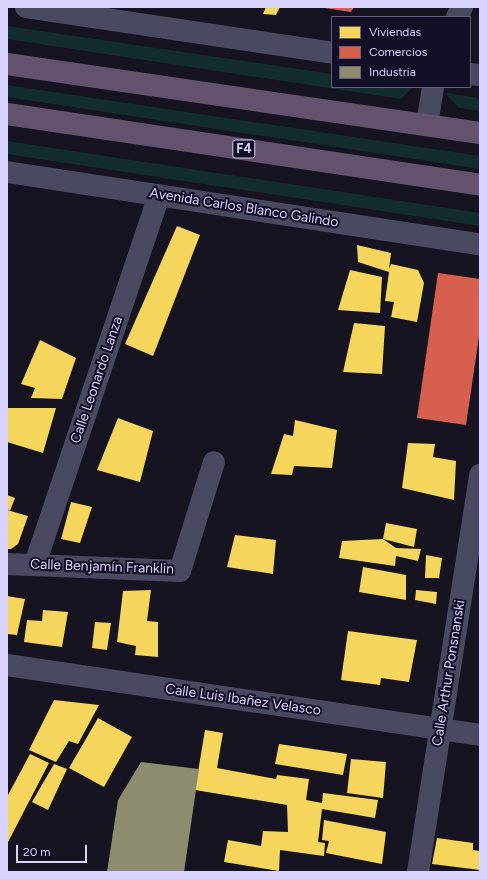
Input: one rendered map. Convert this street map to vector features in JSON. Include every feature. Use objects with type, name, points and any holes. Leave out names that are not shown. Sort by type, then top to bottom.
[{"type":"highway","points":[[7,64],[480,133]]},
{"type":"highway","name":"F4","points":[[7,114],[480,185]]},
{"type":"street","points":[[26,7],[331,53]]},
{"type":"street","points":[[458,16],[462,7]]},
{"type":"street","points":[[427,125],[433,88]]},
{"type":"street","name":"Avenida Carlos Blanco Galindo","points":[[7,172],[480,244]]},
{"type":"street","name":"Calle Leonardo Lanza","points":[[35,564],[159,195]]},
{"type":"street","name":"Calle Benjamín Franklin","points":[[7,564],[180,571],[214,462]]},
{"type":"street","name":"Calle Arthur Ponsnanski","points":[[418,872],[480,475]]},
{"type":"street","name":"Calle Luis Ibañez Velasco","points":[[7,665],[480,735]]},
{"type":"green space","points":[[7,26],[331,74],[331,88],[412,88],[401,99],[7,39]]},
{"type":"green space","points":[[7,85],[480,156],[480,169],[7,97]]},
{"type":"green space","points":[[445,93],[480,98],[480,111],[459,108]]},
{"type":"green space","points":[[7,141],[480,213],[480,226],[7,154]]},
{"type":"building: Viviendas","points":[[266,7],[280,7],[276,15],[263,14]]},
{"type":"building: Viviendas","points":[[177,226],[200,235],[153,356],[125,344]]},
{"type":"building: Viviendas","points":[[357,245],[391,253],[389,269],[391,264],[418,270],[424,283],[417,322],[391,317],[394,302],[385,301],[389,272],[358,262]]},
{"type":"building: Viviendas","points":[[350,270],[382,277],[380,313],[338,310]]},
{"type":"building: Viviendas","points":[[354,323],[385,326],[382,374],[343,372]]},
{"type":"building: Viviendas","points":[[40,340],[76,358],[62,399],[31,398],[35,388],[21,384]]},
{"type":"building: Viviendas","points":[[7,408],[56,408],[43,453],[7,442]]},
{"type":"building: Viviendas","points":[[118,418],[153,431],[140,482],[97,470]]},
{"type":"building: Viviendas","points":[[295,420],[337,430],[332,468],[294,466],[292,475],[271,474],[284,434],[293,436]]},
{"type":"building: Viviendas","points":[[408,443],[435,444],[433,457],[456,461],[454,500],[402,488]]},
{"type":"building: Viviendas","points":[[7,495],[15,498],[10,511],[7,509]]},
{"type":"building: Viviendas","points":[[71,502],[92,507],[80,543],[61,539]]},
{"type":"building: Viviendas","points":[[7,510],[28,516],[18,544],[11,549],[7,549]]},
{"type":"building: Viviendas","points":[[386,523],[417,529],[414,547],[383,539]]},
{"type":"building: Viviendas","points":[[235,535],[276,540],[273,574],[227,567]]},
{"type":"building: Viviendas","points":[[383,539],[396,548],[421,549],[418,561],[396,556],[395,566],[339,558],[342,541]]},
{"type":"building: Viviendas","points":[[426,555],[442,558],[439,578],[425,578]]},
{"type":"building: Viviendas","points":[[363,567],[406,575],[406,600],[359,592]]},
{"type":"building: Viviendas","points":[[151,590],[147,621],[158,622],[158,657],[135,655],[136,646],[117,642],[123,591]]},
{"type":"building: Viviendas","points":[[416,590],[437,592],[436,604],[415,600]]},
{"type":"building: Viviendas","points":[[7,596],[25,599],[17,635],[7,634]]},
{"type":"building: Viviendas","points":[[43,610],[68,612],[62,647],[24,642],[27,620],[42,621]]},
{"type":"building: Viviendas","points":[[95,622],[111,623],[107,650],[92,648]]},
{"type":"building: Viviendas","points":[[348,631],[417,640],[409,682],[381,678],[380,685],[341,680]]},
{"type":"building: Viviendas","points":[[54,700],[99,705],[78,744],[69,741],[56,762],[29,750]]},
{"type":"building: Viviendas","points":[[98,718],[132,737],[104,787],[69,768]]},
{"type":"building: Viviendas","points":[[205,730],[223,733],[217,768],[276,779],[277,775],[309,779],[306,800],[322,803],[323,793],[378,800],[375,818],[322,809],[318,842],[325,843],[324,856],[280,850],[279,871],[224,862],[228,840],[261,846],[263,831],[288,832],[287,805],[195,790]]},
{"type":"building: Viviendas","points":[[279,744],[347,754],[343,775],[275,764]]},
{"type":"building: Viviendas","points":[[30,754],[49,763],[7,844],[7,797]]},
{"type":"building: Viviendas","points":[[351,759],[386,762],[383,798],[347,793]]},
{"type":"building: Viviendas","points":[[54,764],[67,769],[48,810],[32,802]]},
{"type":"building: Viviendas","points":[[324,820],[386,832],[382,864],[326,853],[329,841],[322,840]]},
{"type":"building: Viviendas","points":[[437,838],[473,843],[473,850],[480,851],[480,870],[432,864]]},
{"type":"building: Comercios","points":[[318,7],[354,7],[351,12]]},
{"type":"building: Comercios","points":[[438,273],[480,279],[480,330],[466,425],[417,418]]},
{"type":"building: Industria","points":[[141,762],[199,769],[184,872],[107,872],[118,800]]}]
